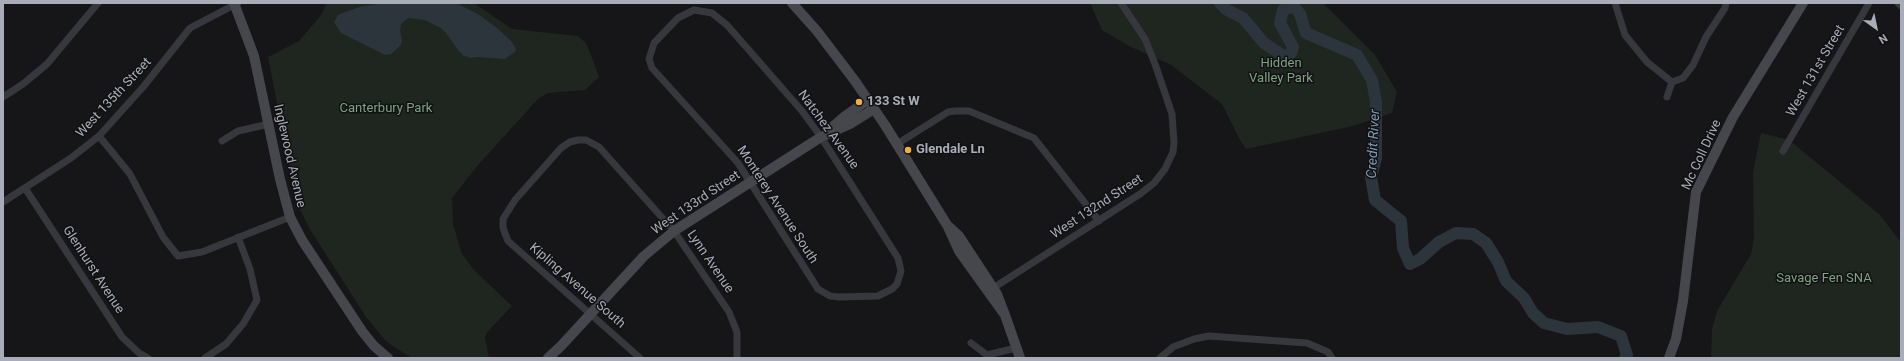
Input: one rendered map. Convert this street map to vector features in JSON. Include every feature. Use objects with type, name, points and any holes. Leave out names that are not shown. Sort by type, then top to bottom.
[{"type":"street","points":[[3,97],[23,84],[47,64],[98,3]]},
{"type":"street","name":"Inglewood Avenue","points":[[236,3],[254,56],[280,179],[290,217],[299,234],[358,326],[382,357]]},
{"type":"street","name":"West 135th Street","points":[[3,202],[71,158],[99,136],[144,86],[190,28],[236,3]]},
{"type":"street","points":[[792,3],[840,61],[897,144],[947,225],[959,250],[990,290],[1005,315],[1018,353],[987,355],[971,343]]},
{"type":"street","name":"West 132nd Street","points":[[990,290],[1099,221],[1154,184],[1166,169],[1173,152],[1174,144],[1172,114],[1155,64],[1144,39],[1121,3]]},
{"type":"street","points":[[1615,3],[1625,35],[1647,62],[1672,82]]},
{"type":"street","points":[[1672,82],[1683,78],[1693,66],[1706,37],[1725,8],[1726,3]]},
{"type":"street","name":"Mc Coll Drive","points":[[1668,358],[1676,339],[1683,302],[1696,192],[1733,117],[1803,3]]},
{"type":"street","name":"West 131st Street","points":[[1783,150],[1869,3]]},
{"type":"street","points":[[1898,3],[1901,6]]},
{"type":"street","name":"Natchez Avenue","points":[[667,29],[678,18],[694,10],[707,12],[720,18],[802,111],[821,137],[898,258],[900,264],[900,278],[892,290],[878,296],[857,297]]},
{"type":"street","name":"Monterey Avenue South","points":[[667,29],[654,43],[650,51],[649,59],[652,68],[738,163],[818,289],[830,296],[857,297]]},
{"type":"street","points":[[1667,97],[1672,82]]},
{"type":"street","name":"West 133rd Street","points":[[548,358],[561,346],[644,256],[674,231],[821,137],[845,116],[868,100]]},
{"type":"street","name":"West 133rd Street","points":[[821,137],[850,124],[874,109]]},
{"type":"street","points":[[897,144],[948,112],[955,110],[969,111],[1034,138],[1099,221]]},
{"type":"street","points":[[222,141],[238,131],[268,124]]},
{"type":"street","points":[[99,136],[130,174],[163,238],[178,256],[202,252],[290,217]]},
{"type":"street","name":"Lynn Avenue","points":[[502,228],[503,219],[515,200],[561,148],[570,142],[578,140],[586,140],[599,147],[674,231],[729,312],[737,332],[737,358]]},
{"type":"street","name":"Glenhurst Avenue","points":[[25,188],[122,337],[139,353],[148,358]]},
{"type":"street","name":"Kipling Avenue South","points":[[502,228],[508,241],[640,358]]},
{"type":"street","points":[[205,358],[226,344],[243,324],[257,300],[250,269],[238,237]]},
{"type":"street","points":[[1160,358],[1173,347],[1194,339],[1209,336],[1307,343],[1328,352],[1332,358]]},
{"type":"green space","name":"Canterbury Park","points":[[327,3],[474,3],[512,29],[578,36],[585,42],[589,50],[599,77],[585,90],[548,93],[538,99],[478,165],[452,198],[453,224],[462,254],[475,271],[512,306],[488,331],[485,337],[489,358],[412,358],[385,340],[366,317],[311,231],[300,210],[293,184],[268,57],[299,41],[321,15]]},
{"type":"green space","name":"Hidden Valley Park","points":[[1090,3],[1323,3],[1375,55],[1397,92],[1392,113],[1353,126],[1246,149],[1222,104],[1171,65],[1129,46],[1102,30]]},
{"type":"green space","name":"Savage Fen SNA","points":[[1761,133],[1789,140],[1879,214],[1901,242],[1901,358],[1711,358],[1712,330],[1717,311],[1751,254],[1754,238],[1753,172]]},
{"type":"shaded area","points":[[385,3],[458,4],[478,14],[497,28],[511,41],[516,51],[505,59],[471,58],[464,56],[441,28],[425,20],[408,18],[401,24],[401,45],[391,54],[385,55],[341,33],[334,22],[338,15],[348,11],[363,6]]},
{"type":"waterway","name":"Credit River","points":[[1220,3],[1227,10],[1243,18],[1264,43],[1285,57],[1291,53],[1293,47],[1280,23],[1283,10],[1294,6],[1300,14],[1306,33],[1357,55],[1372,80],[1376,102],[1376,158],[1371,177],[1375,200],[1401,221],[1403,248],[1410,264],[1420,259],[1439,242],[1456,233],[1473,234],[1486,243],[1498,262],[1506,281],[1524,298],[1533,313],[1544,323],[1567,329],[1598,327],[1621,336],[1627,355],[1625,358]]},
{"type":"place","name":"133 St W","points":[[859,102]]},
{"type":"place","name":"Glendale Ln","points":[[908,150]]}]
